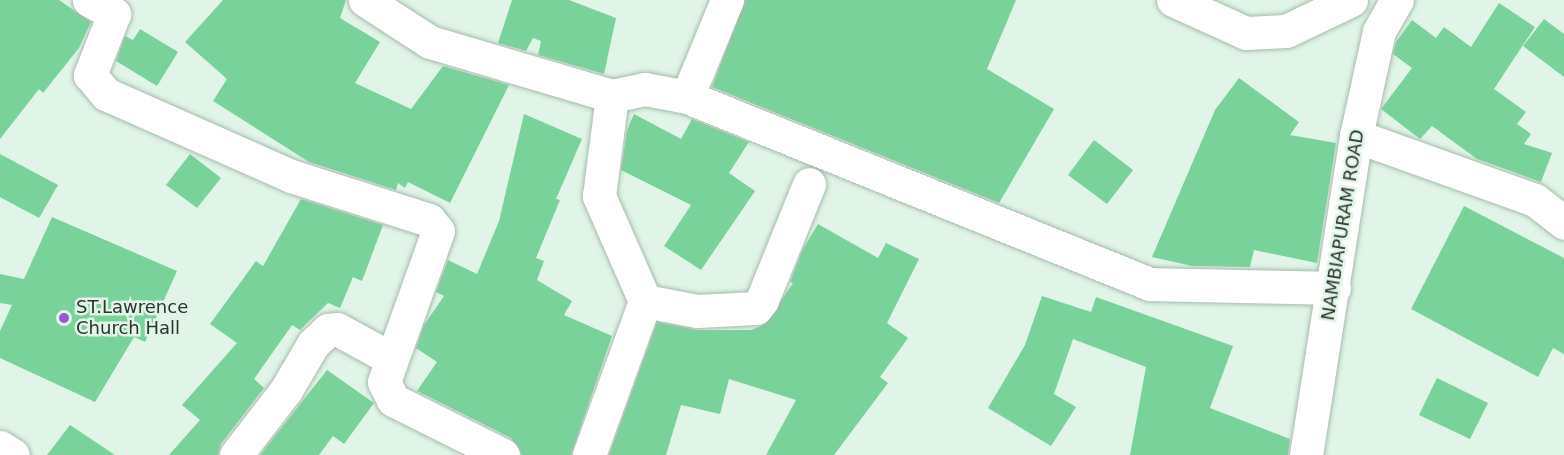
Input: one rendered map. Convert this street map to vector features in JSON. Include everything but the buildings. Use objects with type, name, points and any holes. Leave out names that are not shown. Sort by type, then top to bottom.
[{"type":"street","points":[[89,0],[114,14],[90,75],[106,94],[291,176],[429,220],[438,231],[390,358],[384,382],[393,400],[503,455]]},
{"type":"street","points":[[365,0],[430,42],[612,96],[645,89],[687,97],[1150,284],[1334,288]]},
{"type":"street","points":[[687,97],[727,0]]},
{"type":"street","points":[[1173,0],[1246,33],[1286,31],[1351,0]]},
{"type":"street","name":"NAMBIAPURAM ROAD","points":[[1306,455],[1334,288],[1356,136],[1379,31],[1397,0]]},
{"type":"street","points":[[589,455],[645,302],[599,196],[612,96]]},
{"type":"street","points":[[1356,136],[1535,200],[1564,223]]},
{"type":"street","points":[[645,302],[697,311],[756,308],[762,300],[809,184]]},
{"type":"street","points":[[236,455],[286,390],[313,344],[328,330],[337,329],[390,358]]},
{"type":"street","points":[[0,447],[13,455]]},
{"type":"place","name":"ST.Lawrence Church Hall","points":[[64,318]]}]
